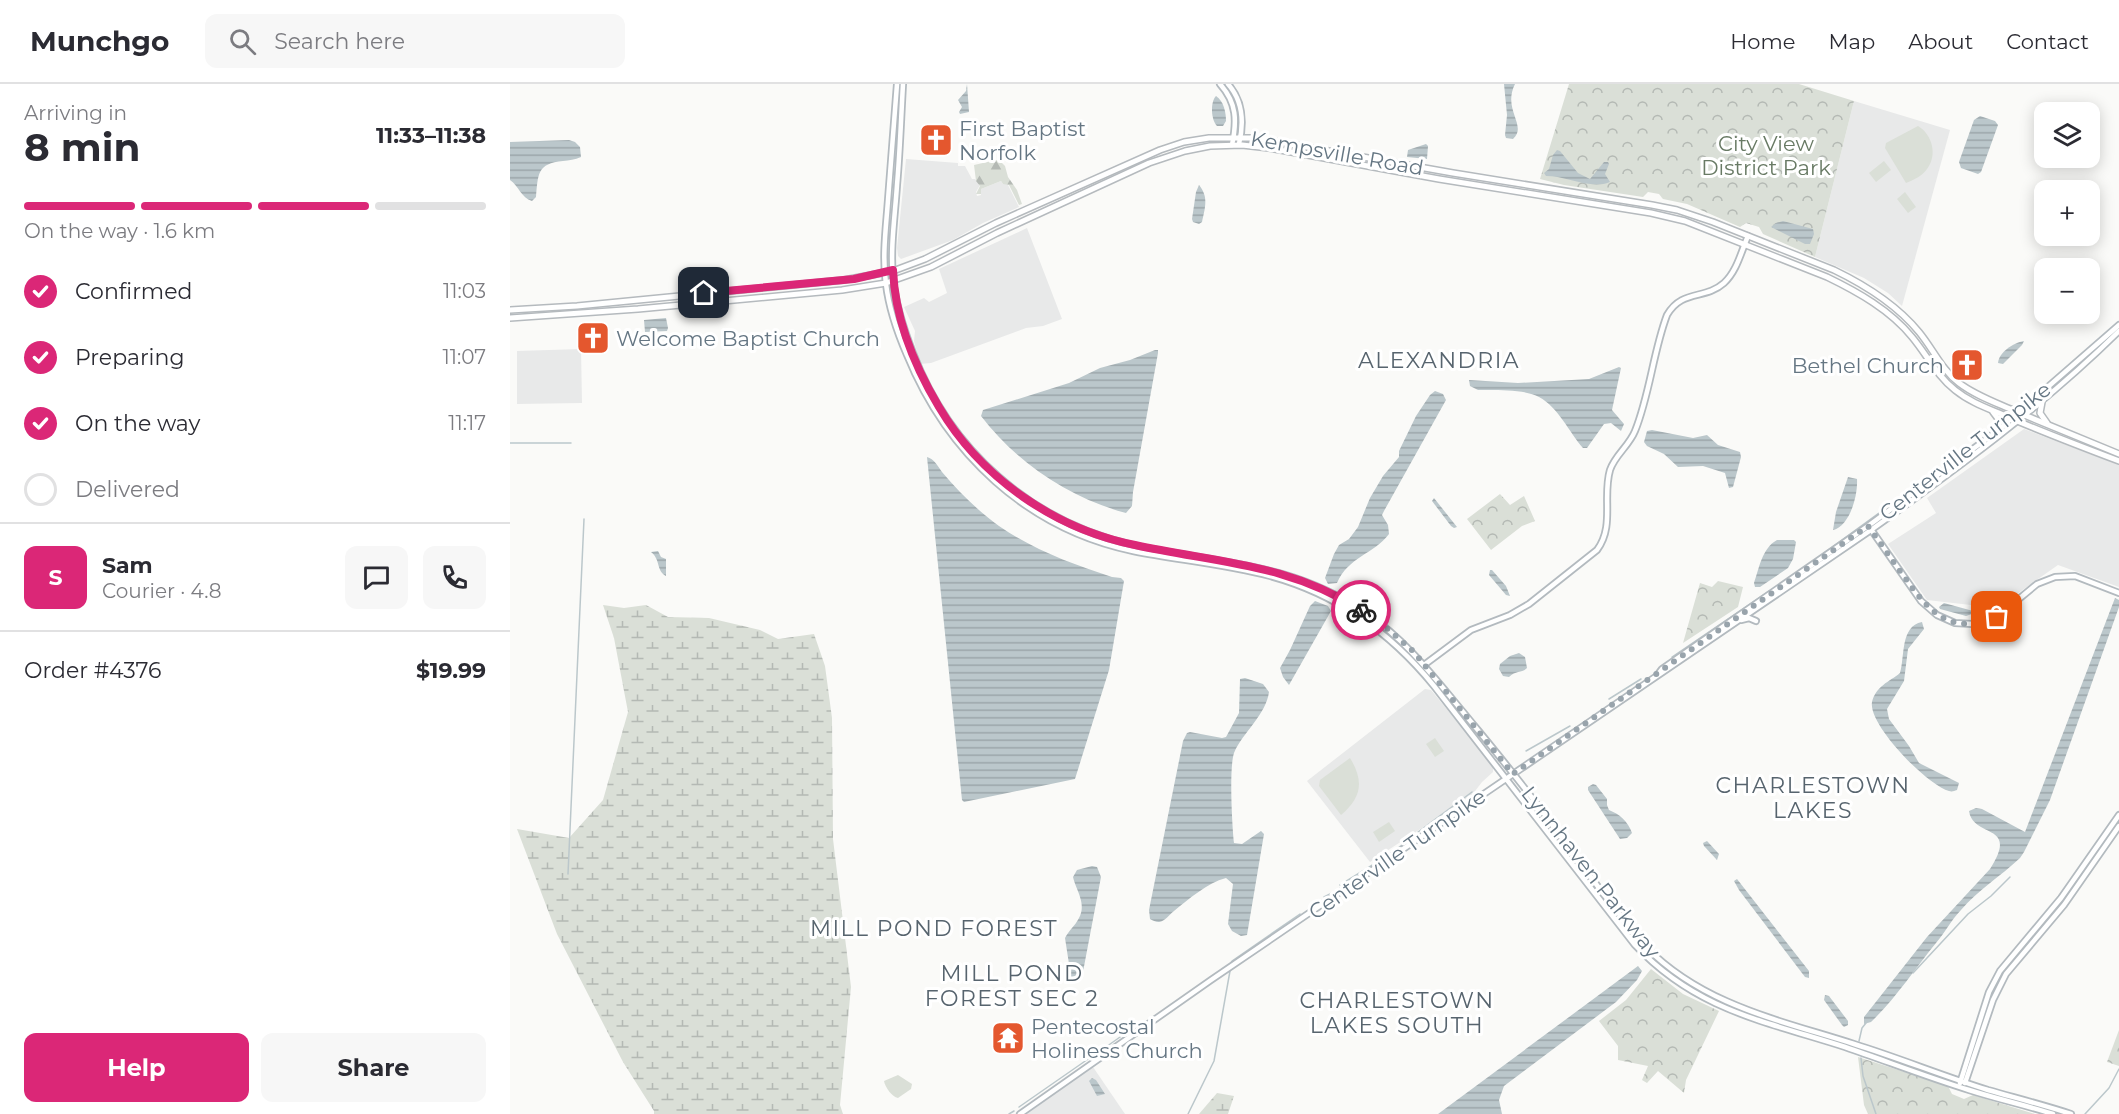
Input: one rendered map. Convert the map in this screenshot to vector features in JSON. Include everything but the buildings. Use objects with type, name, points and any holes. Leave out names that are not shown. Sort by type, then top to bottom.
[{"type":"main road","name":"Lynnhaven Parkway","points":[[897,84],[885,239],[886,282],[897,331],[926,397],[944,426],[960,448],[1001,488],[1044,517],[1102,543],[1137,552],[1284,580],[1311,590],[1344,607],[1381,632],[1420,668],[1635,945],[1682,986],[1735,1012],[1961,1088],[2052,1112],[2071,1114]]},
{"type":"main road","name":"Lynnhaven Parkway","points":[[903,84],[893,280],[904,331],[932,394],[947,419],[964,442],[990,470],[1046,512],[1101,536],[1136,546],[1240,563],[1292,576],[1342,598],[1389,630],[1425,664],[1638,937],[1679,976],[1706,993],[1735,1006],[2052,1112]]},
{"type":"main road","points":[[1220,84],[1235,110],[1236,144]]},
{"type":"main road","points":[[1228,84],[1241,109],[1242,121],[1237,136]]},
{"type":"main road","name":"Kempsville Road","points":[[510,310],[580,306],[831,281],[885,273],[945,250],[996,223],[1160,150],[1197,140],[1237,136],[1666,207],[1690,214],[1834,270],[1875,294],[1912,325],[1949,374],[1961,384],[1991,401],[2119,454]]},
{"type":"main road","name":"Kempsville Road","points":[[510,318],[842,290],[886,282],[939,264],[997,233],[1161,158],[1198,148],[1236,144],[1662,215],[1685,221],[1827,277],[1876,304],[1911,335],[1946,383],[1964,396],[2015,420],[2119,461]]},
{"type":"main road","points":[[1420,668],[1471,630],[1510,615],[1529,604],[1597,550],[1604,540],[1607,528],[1609,473],[1616,457],[1634,433],[1667,315],[1681,300],[1713,290],[1724,283],[1735,267],[1748,236]]},
{"type":"main road","name":"Centerville Turnpike","points":[[1659,673],[1670,663],[1961,466],[2119,325]]},
{"type":"main road","name":"Centerville Turnpike","points":[[1020,1114],[1870,528],[1998,430],[2026,416],[2119,331]]},
{"type":"main road","points":[[2042,402],[2040,413],[2050,426]]},
{"type":"main road","points":[[1989,409],[1998,418],[1998,430]]},
{"type":"main road","points":[[1870,528],[1926,607],[1942,618],[1955,623],[1972,624],[1997,617],[2037,584],[2055,577],[2075,576],[2119,593]]},
{"type":"main road","points":[[1731,625],[1749,618],[1756,621]]},
{"type":"main road","points":[[1961,1088],[1989,992],[2000,971],[2061,898],[2119,815]]},
{"type":"main road","points":[[1963,1081],[1993,1000],[2006,974],[2064,905],[2119,826]]},
{"type":"shaded area","points":[[967,84],[969,112],[960,114],[962,107],[958,100],[966,91]]},
{"type":"shaded area","points":[[1504,84],[1515,84],[1511,102],[1518,129],[1513,139],[1506,138],[1505,135],[1507,115]]},
{"type":"shaded area","points":[[1216,96],[1223,104],[1225,111],[1226,121],[1223,126],[1217,126],[1212,115]]},
{"type":"shaded area","points":[[1854,101],[1950,130],[1902,306],[1888,293],[1864,278],[1815,257]]},
{"type":"shaded area","points":[[1980,116],[1995,121],[1998,125],[1981,172],[1978,174],[1961,168],[1959,162],[1974,120]]},
{"type":"shaded area","points":[[569,140],[580,147],[581,157],[548,164],[539,176],[536,197],[532,201],[525,197],[510,180],[510,142]]},
{"type":"shaded area","points":[[1426,144],[1428,146],[1427,159],[1407,157],[1408,150]]},
{"type":"shaded area","points":[[1557,150],[1578,173],[1590,179],[1604,162],[1608,162],[1605,174],[1610,182],[1587,184],[1546,176],[1544,173],[1549,169]]},
{"type":"shaded area","points":[[906,159],[958,163],[958,166],[965,166],[972,179],[980,185],[976,192],[977,196],[981,195],[981,189],[1001,181],[1003,184],[1007,183],[1019,207],[953,240],[901,259],[897,248]]},
{"type":"shaded area","points":[[1199,185],[1204,194],[1205,203],[1202,222],[1199,224],[1193,222],[1192,219]]},
{"type":"shaded area","points":[[1783,221],[1813,229],[1814,234],[1810,244],[1805,244],[1771,227]]},
{"type":"shaded area","points":[[1027,228],[1062,319],[1043,326],[1026,328],[931,363],[920,364],[914,341],[915,331],[904,307],[924,298],[929,302],[947,293],[939,269]]},
{"type":"shaded area","points":[[666,318],[667,331],[645,332],[644,320]]},
{"type":"shaded area","points":[[2024,341],[2003,364],[1998,363],[2001,355],[2007,349]]},
{"type":"shaded area","points":[[581,349],[582,403],[517,404],[517,351]]},
{"type":"shaded area","points":[[1158,350],[1158,353],[1132,506],[1126,513],[1084,498],[1046,476],[1011,449],[981,416],[983,410],[1069,383],[1100,368]]},
{"type":"shaded area","points":[[1621,368],[1612,410],[1624,424],[1621,431],[1611,423],[1604,424],[1587,448],[1583,448],[1558,413],[1546,401],[1533,394],[1518,391],[1478,390],[1470,386],[1469,380],[1518,383],[1589,379]]},
{"type":"shaded area","points":[[1435,391],[1443,394],[1446,400],[1382,515],[1388,525],[1389,534],[1383,541],[1354,561],[1337,583],[1328,584],[1325,578],[1334,554],[1339,545],[1349,539],[1358,527],[1370,498],[1383,476],[1399,457],[1399,451],[1416,416]]},
{"type":"shaded area","points":[[2024,429],[2119,465],[2119,587],[2058,565],[1997,608],[1927,600],[1888,544],[1936,513],[1927,498]]},
{"type":"shaded area","points":[[1647,431],[1693,438],[1707,435],[1718,445],[1740,452],[1741,457],[1733,487],[1729,488],[1725,473],[1703,466],[1678,467],[1664,454],[1647,446],[1644,442]]},
{"type":"shaded area","points":[[927,457],[934,461],[976,508],[1012,535],[1054,556],[1112,577],[1121,578],[1124,581],[1109,670],[1075,779],[964,802],[962,800]]},
{"type":"shaded area","points":[[1848,477],[1857,479],[1852,509],[1844,523],[1833,530],[1836,512]]},
{"type":"shaded area","points":[[1434,498],[1457,527],[1451,526],[1432,501]]},
{"type":"shaded area","points":[[1777,540],[1796,542],[1793,559],[1788,568],[1760,587],[1755,587],[1754,583],[1764,553]]},
{"type":"shaded area","points":[[658,551],[661,557],[666,559],[666,576],[651,552]]},
{"type":"shaded area","points":[[1490,570],[1506,586],[1510,596],[1506,595],[1489,575]]},
{"type":"shaded area","points":[[2115,598],[2119,600],[2119,607],[2050,800],[2024,852],[2013,865],[1982,890],[1954,918],[1889,1003],[1871,1022],[1864,1024],[1864,1017],[1927,937],[1990,869],[1998,854],[2000,844],[1998,837],[1972,820],[1969,811],[1976,808],[1982,809],[2025,832]]},
{"type":"shaded area","points":[[1315,601],[1328,606],[1331,611],[1289,685],[1280,668],[1310,606]]},
{"type":"shaded area","points":[[1944,603],[1975,613],[1966,616],[1940,609],[1939,607]]},
{"type":"shaded area","points":[[1922,622],[1924,629],[1908,649],[1904,681],[1887,709],[1889,719],[1919,763],[1959,783],[1957,790],[1953,791],[1939,786],[1914,766],[1889,739],[1873,712],[1872,702],[1877,692],[1900,673],[1910,629]]},
{"type":"shaded area","points":[[1519,653],[1525,657],[1527,668],[1509,677],[1503,676],[1499,669],[1500,664],[1510,656]]},
{"type":"shaded area","points":[[1245,678],[1263,684],[1269,692],[1264,708],[1238,745],[1232,760],[1231,797],[1234,843],[1242,844],[1261,831],[1264,834],[1247,935],[1241,936],[1232,931],[1228,924],[1233,884],[1226,878],[1198,892],[1163,920],[1154,921],[1150,919],[1149,910],[1183,741],[1190,732],[1226,737],[1239,713],[1240,679]]},
{"type":"shaded area","points":[[1425,689],[1431,690],[1493,765],[1493,772],[1472,795],[1370,862],[1307,781]]},
{"type":"shaded area","points":[[1593,784],[1607,799],[1609,810],[1620,816],[1628,825],[1632,833],[1627,838],[1620,839],[1588,790],[1588,787]]},
{"type":"shaded area","points":[[1707,841],[1719,854],[1717,860],[1704,846],[1703,843]]},
{"type":"shaded area","points":[[1097,867],[1101,877],[1082,977],[1075,980],[1071,977],[1065,938],[1079,918],[1082,908],[1073,877],[1077,870]]},
{"type":"shaded area","points":[[1737,879],[1809,971],[1809,978],[1805,977],[1739,890],[1734,881]]},
{"type":"shaded area","points":[[1638,966],[1642,971],[1637,980],[1616,1002],[1504,1086],[1499,1100],[1502,1114],[1438,1114]]},
{"type":"shaded area","points":[[1825,995],[1829,996],[1848,1021],[1848,1025],[1844,1027],[1842,1025],[1824,1000]]},
{"type":"shaded area","points":[[1093,1067],[1125,1114],[1027,1114],[1050,1097]]},
{"type":"shaded area","points":[[1092,1078],[1096,1080],[1105,1094],[1097,1096],[1089,1081]]},
{"type":"green space","name":"City View District Park","points":[[1569,84],[1799,84],[1854,101],[1815,257],[1763,234],[1759,227],[1746,223],[1740,227],[1687,204],[1663,199],[1659,194],[1648,192],[1643,197],[1540,179]]},
{"type":"green space","points":[[1918,126],[1930,139],[1932,158],[1923,174],[1906,183],[1885,148],[1886,143]]},
{"type":"green space","points":[[996,160],[1005,166],[1022,204],[1019,205],[1009,185],[1001,181],[981,189],[981,194],[976,194],[980,186],[976,181],[974,165]]},
{"type":"green space","points":[[1884,161],[1891,170],[1876,182],[1869,173]]},
{"type":"green space","points":[[1905,192],[1916,207],[1908,213],[1897,199]]},
{"type":"green space","points":[[1500,494],[1510,505],[1524,496],[1535,521],[1522,526],[1491,550],[1467,519]]},
{"type":"green space","points":[[1718,581],[1743,587],[1738,607],[1683,643],[1700,583],[1712,587]]},
{"type":"green space","points":[[603,605],[624,608],[646,605],[668,617],[709,618],[760,630],[778,639],[814,634],[825,666],[832,718],[833,839],[851,987],[840,1105],[843,1114],[654,1114],[623,1062],[557,934],[517,829],[569,838],[603,800],[628,712],[614,638]]},
{"type":"green space","points":[[1435,738],[1444,751],[1435,757],[1426,744]]},
{"type":"green space","points":[[1350,758],[1357,774],[1359,788],[1353,802],[1341,815],[1319,786],[1320,780]]},
{"type":"green space","points":[[1389,822],[1395,831],[1379,842],[1373,832]]},
{"type":"green space","points":[[1651,969],[1683,994],[1719,1011],[1686,1080],[1684,1093],[1658,1071],[1647,1083],[1642,1080],[1648,1066],[1618,1060],[1618,1046],[1599,1021],[1626,1000]]},
{"type":"green space","points":[[2119,1030],[2119,1066],[2107,1062]]},
{"type":"green space","points":[[1858,1057],[1948,1086],[1952,1094],[1964,1099],[1973,1095],[2035,1114],[1868,1114],[1864,1105]]},
{"type":"green space","points":[[898,1075],[912,1084],[911,1089],[898,1098],[893,1096],[884,1081]]},
{"type":"green space","points":[[1217,1093],[1234,1096],[1228,1114],[1199,1114]]},
{"type":"waterway","points":[[510,443],[571,443]]},
{"type":"waterway","points":[[1824,553],[1919,484]]},
{"type":"waterway","points":[[568,874],[584,519]]},
{"type":"waterway","points":[[1773,589],[1811,563]]},
{"type":"waterway","points":[[1672,657],[1769,591]]},
{"type":"waterway","points":[[1609,699],[1641,679]]},
{"type":"waterway","points":[[1526,751],[1570,726]]},
{"type":"waterway","points":[[1418,832],[1472,792]]},
{"type":"waterway","points":[[1340,885],[1405,843]]},
{"type":"waterway","points":[[1913,973],[1968,914],[2010,877]]},
{"type":"waterway","points":[[1324,897],[1332,893]]},
{"type":"waterway","points":[[1231,963],[1300,914]]},
{"type":"waterway","points":[[1188,1114],[1214,1061],[1230,971]]},
{"type":"waterway","points":[[1859,1041],[1862,1028],[1866,1023]]},
{"type":"waterway","points":[[1096,1054],[1130,1030]]},
{"type":"waterway","points":[[1019,1107],[1091,1057]]},
{"type":"waterway","points":[[1861,1058],[1863,1076],[1876,1114]]},
{"type":"waterway","points":[[2085,1114],[2109,1088],[2119,1069]]},
{"type":"waterway","points":[[1009,1114],[1014,1111]]},
{"type":"way so far","points":[[1361,610],[1414,652],[1513,774],[1868,526],[1921,601],[1932,612],[1948,621],[1961,624],[1972,624],[1997,617]]},
{"type":"place","name":"First Baptist Norfolk","points":[[936,140]]},
{"type":"place","name":"Welcome Baptist Church","points":[[593,338]]},
{"type":"place","name":"Bethel Church","points":[[1967,365]]},
{"type":"place","name":"Pentecostal Holiness Church","points":[[1008,1038]]},
{"type":"district","name":"ALEXANDRIA","points":[[1439,360]]},
{"type":"district","name":"CHARLESTOWN LAKES","points":[[1813,798]]},
{"type":"district","name":"MILL POND FOREST","points":[[934,928]]},
{"type":"district","name":"MILL POND FOREST SEC 2","points":[[1012,986]]},
{"type":"district","name":"CHARLESTOWN LAKES SOUTH","points":[[1397,1012]]},
{"type":"route","points":[[704,293],[854,279],[893,270],[904,331],[921,374],[932,394],[956,432],[973,452],[1000,479],[1020,494],[1060,519],[1083,530],[1136,546],[1274,570],[1314,585],[1361,610]]}]
